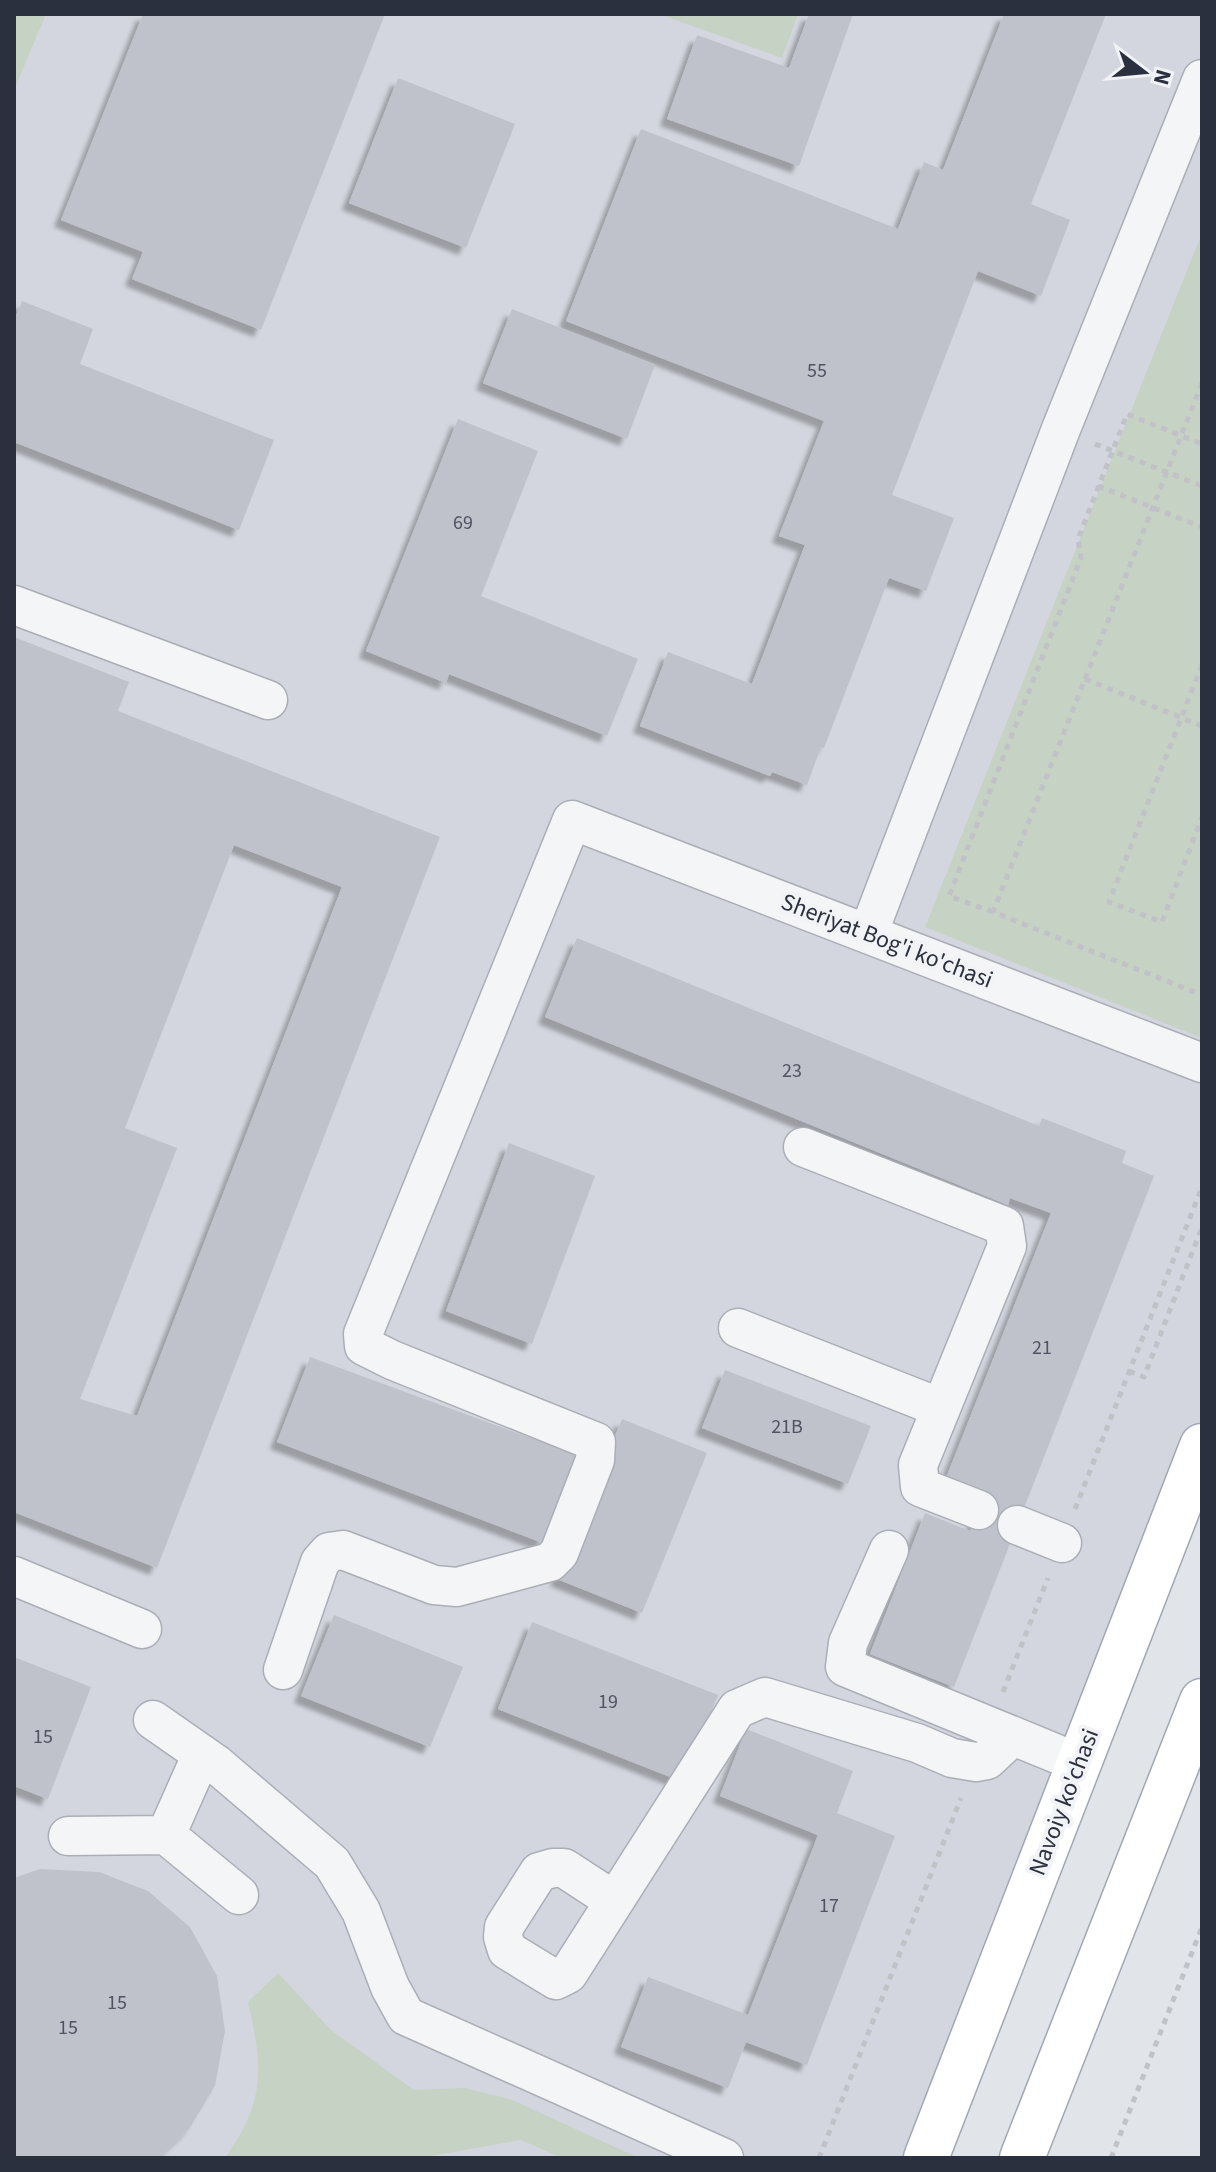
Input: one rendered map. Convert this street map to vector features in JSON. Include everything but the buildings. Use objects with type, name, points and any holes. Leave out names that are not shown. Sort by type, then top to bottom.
[{"type":"main road","name":"Navoiy ko'chasi","points":[[926,2158],[1202,1446]]},
{"type":"main road","points":[[1022,2158],[1202,1701]]},
{"type":"street","points":[[868,934],[1061,429],[1202,79]]},
{"type":"street","points":[[14,605],[268,700]]},
{"type":"street","name":"Sheriyat Bog'i ko'chasi","points":[[283,1670],[320,1562],[329,1552],[343,1550],[434,1585],[457,1587],[550,1562],[559,1553],[595,1460],[596,1442],[392,1360],[364,1346],[363,1334],[572,820],[1202,1063]]},
{"type":"street","points":[[803,1147],[1004,1226],[1007,1246],[918,1465],[920,1487],[979,1510]]},
{"type":"street","points":[[738,1328],[941,1408]]},
{"type":"street","points":[[1017,1525],[1062,1543]]},
{"type":"street","points":[[889,1550],[848,1643],[845,1667],[1079,1763]]},
{"type":"street","points":[[14,1576],[142,1629]]},
{"type":"street","points":[[613,1900],[737,1709],[765,1697],[917,1743],[952,1758],[976,1762],[987,1760],[1001,1730]]},
{"type":"street","points":[[153,1720],[202,1754],[332,1863],[361,1911],[390,1987],[406,2016],[724,2158]]},
{"type":"street","points":[[166,1835],[202,1754]]},
{"type":"street","points":[[68,1836],[166,1835],[239,1895]]},
{"type":"path","points":[[993,912],[1202,383]]},
{"type":"path","points":[[1202,444],[1127,414],[1078,539],[1081,558],[949,896],[1202,995]]},
{"type":"path","points":[[1061,429],[1202,486]]},
{"type":"path","points":[[1098,486],[1202,527]]},
{"type":"path","points":[[1202,665],[1109,902],[1162,922],[1202,817]]},
{"type":"path","points":[[1085,679],[1202,726]]},
{"type":"path","points":[[1001,1730],[1062,1543],[1199,1204],[1202,1187]]},
{"type":"path","points":[[1129,1371],[1144,1377],[1202,1227]]},
{"type":"path","points":[[819,2158],[976,1762]]},
{"type":"path","points":[[1111,2158],[1202,1927]]},
{"type":"shaded area","points":[[14,14],[1202,14],[1202,1446],[926,2158],[14,2158]]},
{"type":"green space","points":[[14,14],[46,14],[14,90]]},
{"type":"green space","points":[[659,14],[798,14],[782,58]]},
{"type":"green space","points":[[1202,233],[1202,1038],[925,927]]},
{"type":"green space","points":[[278,1973],[331,2030],[414,2090],[465,2088],[510,2099],[639,2158],[562,2158],[521,2140],[419,2158],[225,2158],[248,2119],[258,2083],[256,2046],[248,2002]]}]
